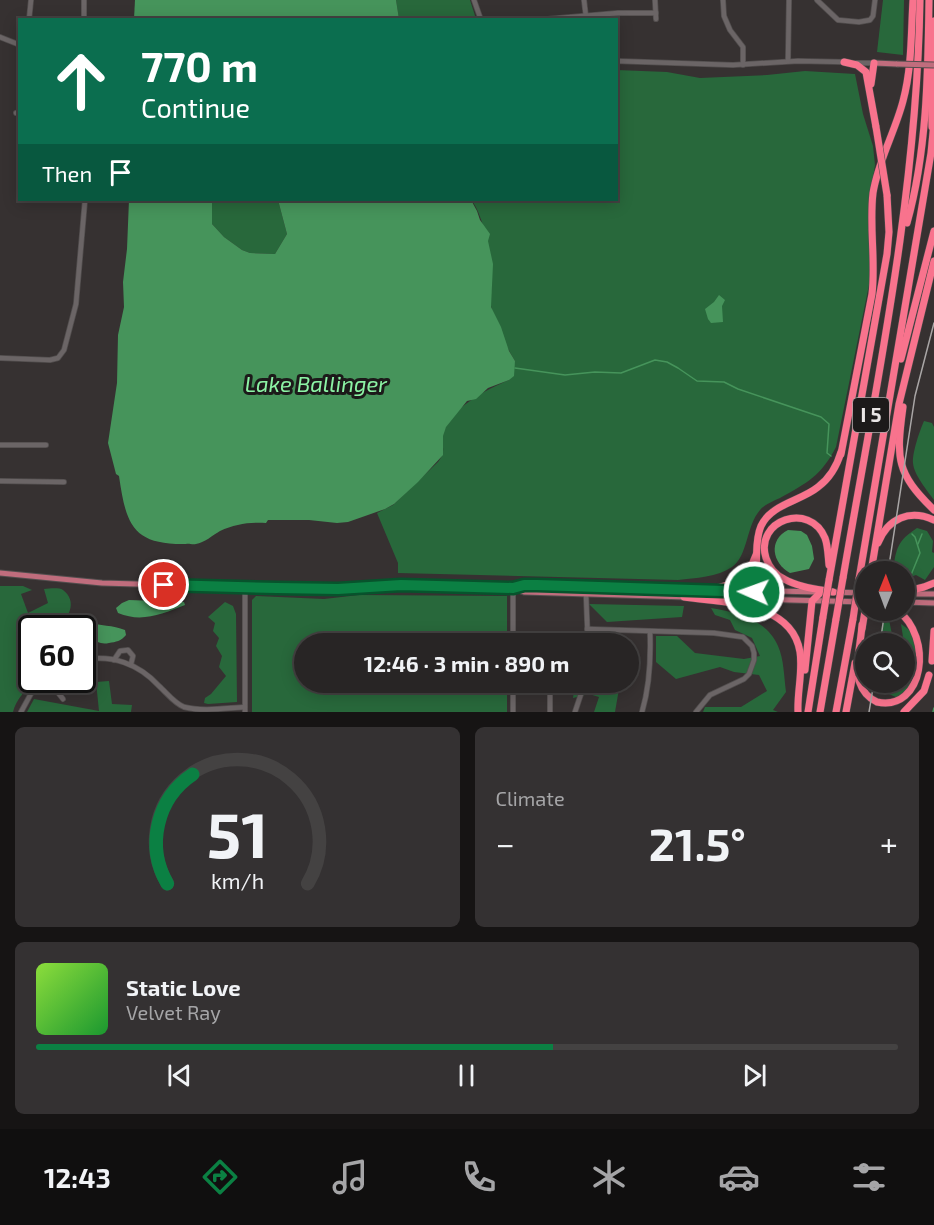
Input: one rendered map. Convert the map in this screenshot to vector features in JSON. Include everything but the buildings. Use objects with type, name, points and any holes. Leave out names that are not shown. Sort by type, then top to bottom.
[{"type":"highway","points":[[841,454],[872,294],[873,194],[880,163],[904,97],[913,0]]},
{"type":"highway","name":"I 5","points":[[820,712],[899,252],[913,138],[920,0]]},
{"type":"highway","points":[[899,252],[913,200],[922,132],[929,0]]},
{"type":"highway","points":[[932,141],[931,75],[934,21]]},
{"type":"highway","points":[[808,712],[889,232],[887,195],[870,90],[864,69],[844,62]]},
{"type":"highway","points":[[870,90],[874,63]]},
{"type":"highway","name":"I 5","points":[[836,712],[890,402],[934,122]]},
{"type":"highway","points":[[890,402],[934,231]]},
{"type":"highway","points":[[872,561],[899,404],[934,261]]},
{"type":"highway","points":[[914,344],[901,420],[900,456],[902,469],[909,482],[934,510]]},
{"type":"highway","points":[[708,590],[736,582],[747,574],[753,562],[761,528],[768,517],[819,487],[833,471],[841,454],[868,361]]},
{"type":"highway","points":[[872,561],[882,533],[894,521],[914,514],[934,520]]},
{"type":"highway","points":[[829,580],[826,541],[817,526],[807,519],[794,517],[781,520],[772,528],[766,538],[765,551],[768,562],[776,573],[788,581],[833,592]]},
{"type":"highway","points":[[758,544],[758,592],[766,599]]},
{"type":"highway","points":[[915,589],[934,583]]},
{"type":"highway","points":[[798,711],[801,705],[812,601],[821,592]]},
{"type":"highway","points":[[684,597],[760,609],[786,624],[794,634],[800,650],[798,711]]},
{"type":"highway","points":[[863,622],[858,674],[862,688],[870,698],[891,705],[910,698],[920,686],[926,672],[928,657],[924,639],[912,621]]},
{"type":"highway","points":[[846,712],[863,622]]},
{"type":"highway","points":[[904,712],[920,696],[928,681],[932,665],[934,631]]},
{"type":"main road","points":[[874,63],[934,65]]},
{"type":"main road","points":[[0,573],[102,583],[245,587],[338,589],[421,585],[513,588],[524,585],[855,593]]},
{"type":"main road","points":[[566,586],[582,590],[586,594]]},
{"type":"main road","points":[[586,594],[598,586]]},
{"type":"main road","points":[[513,588],[524,592],[855,603]]},
{"type":"main road","points":[[915,593],[934,594]]},
{"type":"main road","points":[[915,602],[932,602]]},
{"type":"street","points":[[29,18],[31,0]]},
{"type":"street","points":[[84,0],[84,18]]},
{"type":"street","points":[[474,0],[480,18]]},
{"type":"street","points":[[584,0],[586,16]]},
{"type":"street","points":[[655,0],[656,19]]},
{"type":"street","points":[[723,0],[724,15],[730,30],[742,47],[743,64]]},
{"type":"street","points":[[788,61],[789,0]]},
{"type":"street","points":[[818,1],[837,20],[859,22],[870,20],[873,16],[875,1]]},
{"type":"street","points":[[561,18],[618,13],[656,13]]},
{"type":"street","points":[[0,37],[18,44]]},
{"type":"street","points":[[618,61],[743,64],[788,61],[874,63]]},
{"type":"street","points":[[0,358],[58,358],[64,350],[76,304],[85,201]]},
{"type":"street","points":[[0,445],[46,445]]},
{"type":"street","points":[[0,481],[64,482]]},
{"type":"street","points":[[96,658],[131,664],[145,672],[181,705],[194,709],[245,709],[245,587]]},
{"type":"street","points":[[513,588],[513,633]]},
{"type":"street","points":[[586,594],[587,633]]},
{"type":"street","points":[[587,630],[714,633],[743,637],[752,646],[754,653],[752,668],[744,679],[710,695],[696,712]]},
{"type":"street","points":[[642,712],[651,666],[650,632]]},
{"type":"street","points":[[114,660],[120,651],[128,650],[133,656],[131,664]]},
{"type":"street","points":[[21,712],[31,693]]},
{"type":"street","points":[[58,693],[63,699]]},
{"type":"street","points":[[513,693],[513,712]]},
{"type":"street","points":[[550,693],[550,712]]},
{"type":"street","points":[[575,712],[581,693]]},
{"type":"shaded area","points":[[396,0],[470,0],[476,18],[399,18]]},
{"type":"shaded area","points":[[883,0],[904,0],[903,55],[877,52]]},
{"type":"shaded area","points":[[618,70],[667,72],[700,78],[805,71],[855,74],[863,114],[873,146],[875,165],[870,196],[870,266],[869,285],[836,447],[825,465],[813,478],[762,508],[755,517],[741,556],[732,567],[713,575],[678,580],[398,573],[398,563],[377,513],[393,505],[438,462],[443,451],[443,435],[452,417],[470,401],[509,380],[515,361],[492,312],[492,266],[482,224],[472,201],[618,201]]},
{"type":"shaded area","points":[[212,201],[278,201],[287,234],[275,254],[250,253],[224,237],[212,224]]},
{"type":"shaded area","points":[[924,421],[932,423],[934,427],[934,500],[918,477],[913,463],[918,436]]},
{"type":"shaded area","points":[[917,528],[927,531],[933,541],[934,567],[925,580],[915,575],[915,561],[894,561],[899,546],[905,537]]},
{"type":"shaded area","points":[[0,586],[23,586],[32,590],[21,594],[28,613],[48,603],[44,589],[63,590],[70,599],[68,615],[18,615],[18,693],[23,693],[13,712],[0,712]]},
{"type":"shaded area","points":[[359,595],[507,596],[507,633],[294,633],[294,693],[507,693],[507,712],[252,712],[252,600],[256,596],[324,599]]},
{"type":"shaded area","points":[[225,602],[233,606],[236,614],[237,702],[208,704],[204,703],[205,698],[226,676],[219,667],[222,656],[216,646],[219,638],[213,631],[215,623],[208,617]]},
{"type":"shaded area","points":[[589,604],[684,606],[682,617],[607,622]]},
{"type":"shaded area","points":[[711,608],[741,615],[759,623],[773,637],[782,657],[786,692],[773,710],[778,712],[703,712],[705,707],[741,707],[767,691],[759,675],[734,672],[720,667],[676,679],[656,662],[656,636],[677,636],[695,653],[744,659],[760,656],[752,638],[735,630],[730,620],[715,615]]},
{"type":"shaded area","points":[[883,621],[889,621],[892,633],[881,633]]},
{"type":"shaded area","points":[[901,624],[912,633],[902,633]]},
{"type":"shaded area","points":[[915,642],[917,648],[915,681]]},
{"type":"shaded area","points":[[109,681],[112,704],[132,705],[131,712],[27,712],[34,699],[99,711],[96,682]]},
{"type":"shaded area","points":[[574,693],[618,693],[615,712],[594,712],[599,697],[589,694],[573,698]]},
{"type":"shaded area","points":[[887,693],[906,693],[898,698]]},
{"type":"water","points":[[135,0],[396,0],[399,18],[134,18]]},
{"type":"water","name":"Lake Ballinger","points":[[129,201],[212,201],[212,224],[224,237],[250,253],[275,254],[287,234],[278,201],[472,201],[480,220],[490,234],[488,241],[493,264],[491,307],[515,361],[514,376],[488,388],[476,399],[467,401],[446,427],[443,436],[443,455],[418,482],[394,504],[385,509],[348,522],[268,520],[266,523],[243,524],[220,531],[195,544],[154,541],[143,536],[129,519],[119,476],[116,474],[108,443],[117,383],[118,335],[124,307],[123,282]]},
{"type":"water","points":[[719,295],[725,300],[722,306],[723,322],[711,323],[705,309]]},
{"type":"water","points":[[788,530],[801,531],[807,535],[814,559],[809,569],[790,573],[776,558],[777,540]]},
{"type":"water","points":[[129,600],[184,602],[185,605],[144,617],[118,613],[116,608]]},
{"type":"water","points":[[96,624],[125,630],[126,635],[122,639],[116,642],[100,643],[96,640]]},
{"type":"waterway","points":[[515,368],[565,375],[595,372],[621,373],[655,360],[667,362],[697,381],[724,382],[738,389],[821,417],[829,424],[827,453],[831,456]]},
{"type":"waterway","points":[[912,534],[920,553],[915,565]]},
{"type":"waterway","points":[[918,544],[922,534]]},
{"type":"waterway","points":[[933,712],[934,708]]},
{"type":"tram line","points":[[890,561],[915,396],[934,323]]},
{"type":"tram line","points":[[882,633],[883,621]]},
{"type":"tram line","points":[[869,712],[872,693]]},
{"type":"route","points":[[164,585],[338,589],[401,585],[513,588],[537,585],[754,592]]}]
